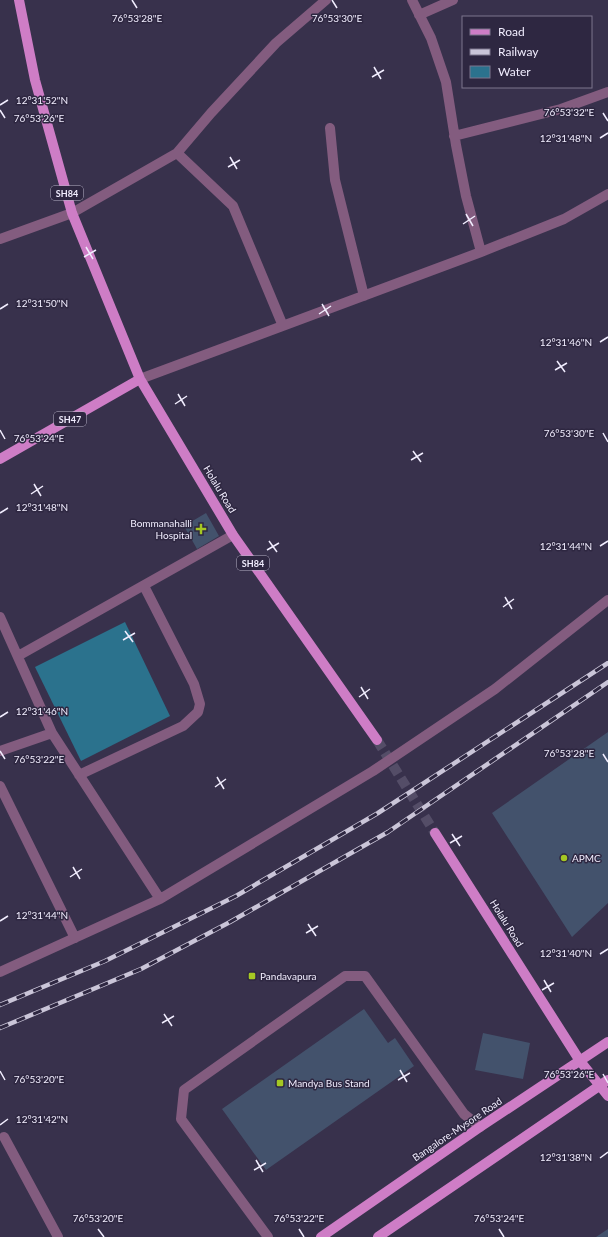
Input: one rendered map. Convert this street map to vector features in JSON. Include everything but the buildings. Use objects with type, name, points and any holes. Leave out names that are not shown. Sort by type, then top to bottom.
[{"type":"main road","name":"SH84","points":[[19,0],[36,80],[72,212],[140,379]]},
{"type":"main road","name":"SH47","points":[[0,459],[140,379]]},
{"type":"main road","name":"Holalu Road","points":[[140,379],[233,535],[377,740]]},
{"type":"main road","name":"Holalu Road","points":[[435,833],[580,1061],[604,1083],[608,1096]]},
{"type":"main road","name":"Bangalore-Mysore Road","points":[[321,1237],[608,1042]]},
{"type":"main road","points":[[378,1237],[604,1083]]},
{"type":"street","points":[[0,239],[72,212],[177,153],[211,113],[276,43],[326,0]]},
{"type":"street","points":[[412,0],[431,38],[446,82],[454,136],[466,196],[481,252]]},
{"type":"street","points":[[419,15],[453,0]]},
{"type":"street","points":[[454,136],[561,109],[608,92]]},
{"type":"street","points":[[330,128],[336,180],[364,296]]},
{"type":"street","points":[[177,153],[233,206],[283,326]]},
{"type":"street","points":[[140,379],[481,252],[564,219],[608,194]]},
{"type":"street","points":[[18,656],[233,535]]},
{"type":"street","points":[[79,775],[183,726],[198,712],[200,704],[194,684],[144,586]]},
{"type":"street","points":[[0,972],[160,899],[373,771],[495,689],[608,600]]},
{"type":"street","points":[[0,617],[52,733],[160,899]]},
{"type":"street","points":[[0,751],[52,733]]},
{"type":"street","points":[[0,786],[75,938]]},
{"type":"street","points":[[268,1237],[181,1119],[184,1090],[345,976],[365,976],[464,1114],[480,1128]]},
{"type":"street","points":[[4,1137],[58,1237]]},
{"type":"water","points":[[125,622],[170,716],[81,761],[35,667]]},
{"type":"tunnel","points":[[377,740],[435,833]]},
{"type":"railway","points":[[0,1005],[105,961],[236,896],[378,813],[608,663]]},
{"type":"railway","points":[[0,1028],[141,969],[230,922],[388,832],[608,682]]},
{"type":"place","name":"Bommanahalli Hospital","points":[[201,529]]},
{"type":"place","name":"APMC","points":[[564,858]]},
{"type":"place","name":"Pandavapura","points":[[252,976]]},
{"type":"place","name":"Mandya Bus Stand","points":[[280,1083]]}]
